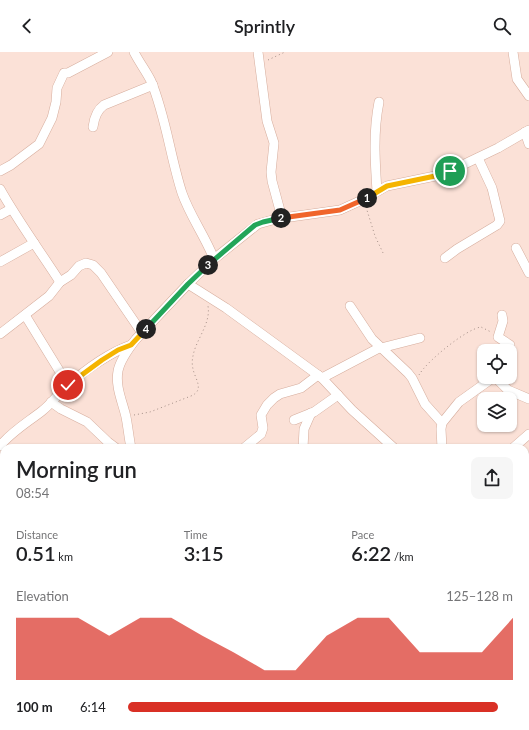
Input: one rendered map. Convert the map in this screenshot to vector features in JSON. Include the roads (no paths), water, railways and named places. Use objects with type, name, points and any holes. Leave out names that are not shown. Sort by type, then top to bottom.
[{"type":"street","points":[[0,171],[11,165],[39,144],[52,118],[56,102],[57,88],[64,74],[108,52]]},
{"type":"street","points":[[134,52],[152,85],[168,132],[173,160],[184,198],[214,259]]},
{"type":"street","points":[[258,52],[268,126],[274,143],[271,172],[272,181],[282,218]]},
{"type":"street","points":[[514,52],[517,79],[529,96]]},
{"type":"street","points":[[93,127],[94,120],[99,109],[104,105],[152,85]]},
{"type":"street","points":[[377,191],[374,140],[379,102]]},
{"type":"street","points":[[130,444],[118,385],[117,376],[120,364],[131,345],[188,284],[214,259],[255,225],[269,220],[340,210],[387,186],[440,175],[478,158],[527,131],[529,144]]},
{"type":"street","points":[[445,258],[456,249],[497,225],[500,221],[492,188],[478,158]]},
{"type":"street","points":[[0,188],[21,226],[60,282]]},
{"type":"street","points":[[0,215],[11,209]]},
{"type":"street","points":[[0,262],[34,243]]},
{"type":"street","points":[[516,248],[529,273]]},
{"type":"street","points":[[0,334],[48,296],[60,282],[71,275],[83,263],[93,265],[101,273],[142,333]]},
{"type":"street","points":[[188,284],[226,308],[320,377],[390,444]]},
{"type":"street","points":[[350,306],[370,336],[404,368],[412,378],[425,404],[442,423]]},
{"type":"street","points":[[25,315],[68,385]]},
{"type":"street","points":[[502,316],[504,321],[498,336],[508,344]]},
{"type":"street","points":[[249,444],[261,434],[263,428],[261,415],[267,405],[280,394],[301,388],[320,377],[382,348],[420,338]]},
{"type":"street","points":[[2,444],[44,410],[68,385],[102,360],[118,350],[131,345]]},
{"type":"street","points":[[442,444],[442,423],[459,402],[485,384]]},
{"type":"street","points":[[502,384],[508,390],[529,398]]},
{"type":"street","points":[[294,420],[311,413],[338,395]]},
{"type":"street","points":[[51,402],[87,422],[104,444]]},
{"type":"street","points":[[303,444],[304,429],[311,413]]},
{"type":"street","points":[[518,444],[529,434]]}]
